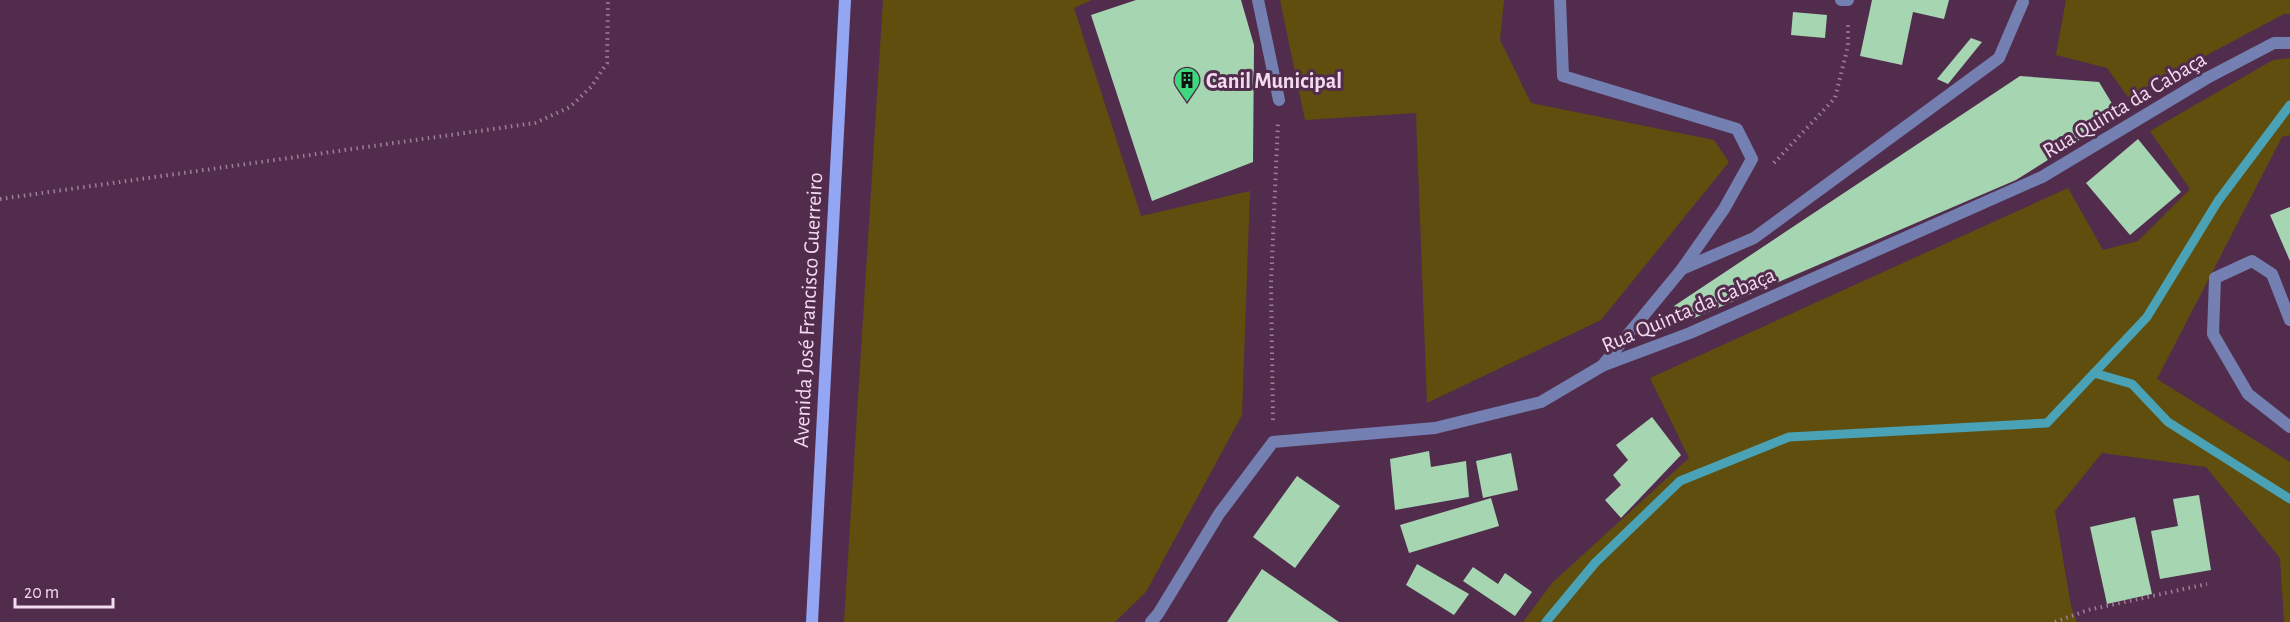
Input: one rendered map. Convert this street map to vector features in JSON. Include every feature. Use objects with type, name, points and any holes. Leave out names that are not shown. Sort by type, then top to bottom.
[{"type":"main road","name":"Avenida José Francisco Guerreiro","points":[[812,622],[845,0]]},
{"type":"street","points":[[1258,0],[1279,100]]},
{"type":"street","points":[[1560,0],[1563,76],[1737,129],[1752,159],[1724,209],[1682,268],[1602,366]]},
{"type":"street","points":[[1682,268],[1754,238],[1999,58],[2023,2]]},
{"type":"street","name":"Rua Quinta da Cabaça","points":[[1273,442],[1435,428],[1541,402],[1602,366],[1690,333],[2042,177],[2207,78],[2274,44],[2290,43]]},
{"type":"street","points":[[2290,320],[2272,274],[2252,261],[2215,278],[2213,334],[2248,394],[2290,427]]},
{"type":"street","points":[[1151,622],[1219,514],[1273,442]]},
{"type":"path","points":[[0,199],[536,123],[570,107],[591,87],[607,63],[608,0]]},
{"type":"path","points":[[1772,165],[1835,98],[1848,46],[1846,0]]},
{"type":"path","points":[[1273,442],[1271,284],[1279,100]]},
{"type":"path","points":[[2055,622],[2088,610],[2207,584]]},
{"type":"shaded area","points":[[883,0],[1092,0],[1074,8],[1141,216],[1250,191],[1242,415],[1146,592],[1115,622],[844,622]]},
{"type":"shaded area","points":[[1280,0],[1504,0],[1500,40],[1531,103],[1714,140],[1729,162],[1601,320],[1427,403],[1416,113],[1305,120]]},
{"type":"shaded area","points":[[2066,0],[2290,0],[2290,14],[2284,14],[2128,97],[2107,68],[2056,55]]},
{"type":"shaded area","points":[[2290,58],[2290,135],[2282,137],[2157,379],[2290,462],[2290,622],[2284,622],[2280,558],[2206,467],[2102,453],[2055,511],[2071,606],[2077,622],[1523,622],[1552,583],[1689,458],[1650,378],[2068,188],[2103,250],[2138,241],[2190,189],[2150,131],[2273,60]]},
{"type":"building","name":"Canil Municipal","points":[[1136,0],[1241,0],[1254,45],[1253,162],[1152,201],[1091,15]]},
{"type":"building","points":[[1872,0],[1949,0],[1944,19],[1913,12],[1902,65],[1860,56]]},
{"type":"building","points":[[1793,12],[1827,15],[1825,38],[1791,35]]},
{"type":"building","points":[[1971,38],[1982,42],[1948,84],[1937,79]]},
{"type":"building","points":[[2020,76],[2099,82],[2119,115],[2016,180],[1895,232],[1692,319],[1674,306]]},
{"type":"building","points":[[2138,139],[2181,192],[2130,235],[2086,183]]},
{"type":"building","points":[[2290,207],[2290,261],[2270,215]]},
{"type":"building","points":[[1652,417],[1681,455],[1621,518],[1605,500],[1621,485],[1613,475],[1628,460],[1616,445]]},
{"type":"building","points":[[1429,451],[1431,467],[1466,461],[1469,497],[1395,510],[1390,459]]},
{"type":"building","points":[[1511,453],[1518,490],[1483,498],[1476,461]]},
{"type":"building","points":[[1297,476],[1340,506],[1295,568],[1253,537]]},
{"type":"building","points":[[2199,495],[2211,570],[2160,579],[2151,531],[2178,526],[2173,499]]},
{"type":"building","points":[[1491,498],[1499,526],[1409,553],[1400,525]]},
{"type":"building","points":[[2135,517],[2152,594],[2107,604],[2090,527]]},
{"type":"building","points":[[1417,564],[1469,594],[1454,615],[1406,585]]},
{"type":"building","points":[[1473,567],[1498,584],[1505,573],[1532,592],[1515,616],[1463,581]]},
{"type":"building","points":[[1262,569],[1339,622],[1227,622]]},
{"type":"waterway","points":[[1546,622],[1595,563],[1680,481],[1789,437],[2047,423],[2147,317],[2218,201],[2290,105]]},
{"type":"waterway","points":[[2094,373],[2132,384],[2168,422],[2290,499]]},
{"type":"place","name":"Canil Municipal","points":[[1187,103]]}]
